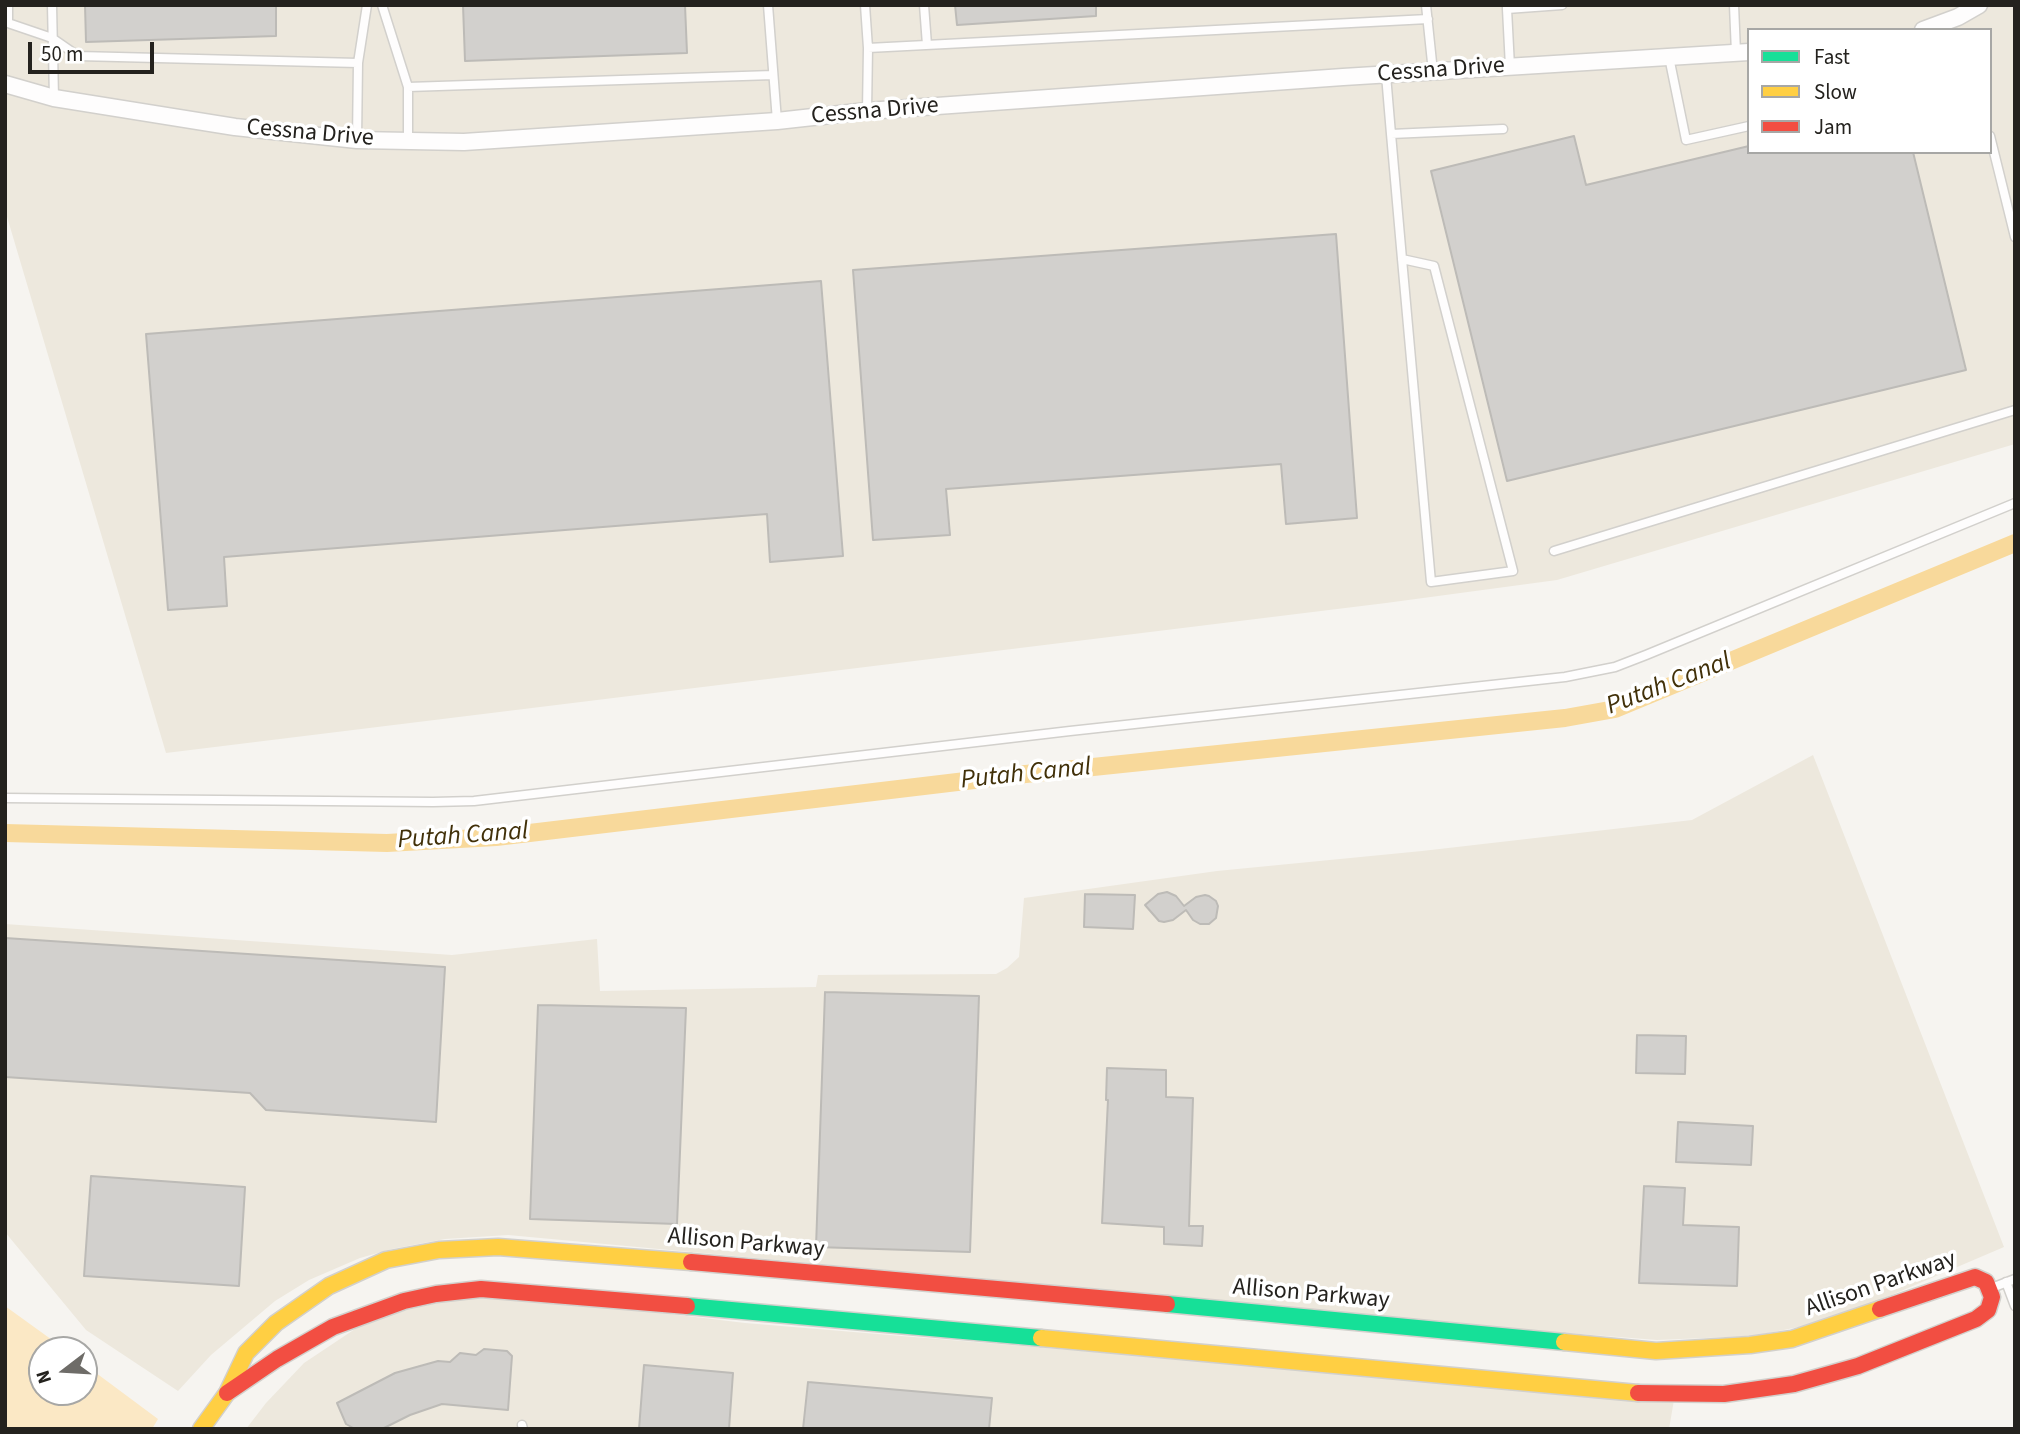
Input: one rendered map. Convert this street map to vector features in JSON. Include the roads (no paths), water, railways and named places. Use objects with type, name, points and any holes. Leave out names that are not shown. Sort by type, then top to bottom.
[{"type":"street","points":[[1934,28],[1960,23],[1979,5]]},
{"type":"street","name":"Cessna Drive","points":[[5,84],[54,98],[235,127],[357,140],[408,142],[523,139],[777,121],[867,111],[1742,52]]},
{"type":"street","name":"Allison Parkway","points":[[201,1429],[227,1393],[246,1353],[276,1323],[329,1286],[386,1260],[439,1250],[486,1247],[564,1251],[1656,1350],[1750,1345],[1792,1339],[1975,1277],[1986,1282],[1992,1297],[1988,1310],[1976,1319],[1858,1366],[1816,1379],[1762,1390],[1724,1394],[1600,1390],[1110,1343],[481,1289],[404,1301],[332,1327],[277,1359],[227,1393]]},
{"type":"lane","points":[[8,5],[7,23],[52,38],[78,56],[358,63]]},
{"type":"lane","points":[[52,5],[54,98]]},
{"type":"lane","points":[[357,140],[358,63],[366,5]]},
{"type":"lane","points":[[382,5],[408,86],[408,142]]},
{"type":"lane","points":[[768,5],[777,121]]},
{"type":"lane","points":[[865,5],[868,48],[867,111]]},
{"type":"lane","points":[[924,5],[927,45]]},
{"type":"lane","points":[[1426,5],[1433,72]]},
{"type":"lane","points":[[1510,67],[1507,7],[1562,5]]},
{"type":"lane","points":[[1734,5],[1742,52]]},
{"type":"lane","points":[[868,48],[1427,19]]},
{"type":"lane","points":[[1669,57],[1686,140],[1747,126]]},
{"type":"lane","points":[[408,86],[774,75]]},
{"type":"lane","points":[[1386,75],[1402,259],[1431,582],[1513,571],[1434,266],[1402,259]]},
{"type":"lane","points":[[1391,134],[1503,130]]},
{"type":"lane","points":[[1992,144],[2015,237]]},
{"type":"lane","points":[[1554,551],[2015,410]]},
{"type":"lane","points":[[5,799],[474,801],[1588,673],[1615,667],[1646,655],[2015,503]]},
{"type":"lane","points":[[1989,1289],[2015,1279]]},
{"type":"lane","points":[[2006,1282],[2015,1306]]},
{"type":"waterway","name":"Putah Canal","points":[[5,833],[387,843],[496,837],[1016,775],[1565,718],[1615,709],[2015,543]]}]
